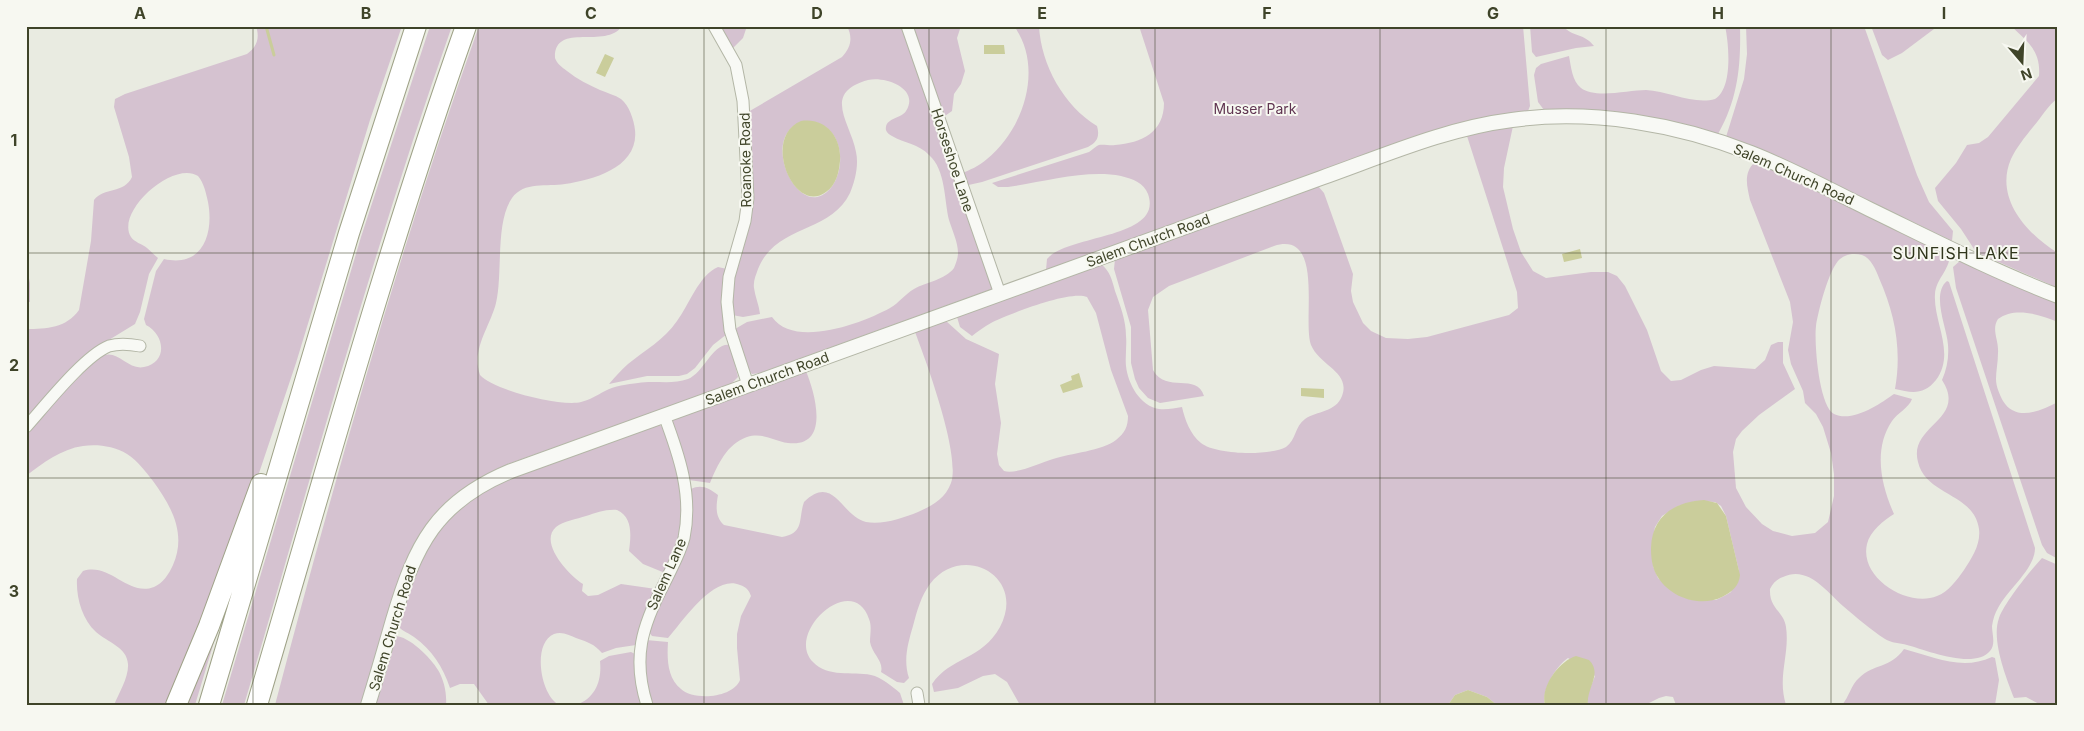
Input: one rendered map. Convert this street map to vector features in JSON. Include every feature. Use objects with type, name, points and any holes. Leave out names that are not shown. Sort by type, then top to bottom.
[{"type":"highway","points":[[209,705],[367,173],[416,26]]},
{"type":"highway","points":[[257,705],[396,238],[466,26]]},
{"type":"highway","points":[[176,705],[209,626],[260,487],[309,366]]},
{"type":"highway","points":[[266,705],[305,544]]},
{"type":"street","name":"Roanoke Road","points":[[714,26],[736,65],[743,101],[748,198],[741,236],[730,277],[727,302],[730,330],[748,385]]},
{"type":"street","name":"Horseshoe Lane","points":[[907,26],[1000,294]]},
{"type":"street","name":"Salem Church Road","points":[[368,705],[409,569],[421,544],[447,511],[469,492],[498,476],[1439,137],[1479,126],[1512,120],[1566,117],[1617,120],[1660,127],[1730,145],[1767,160],[1963,254],[2058,296]]},
{"type":"street","points":[[26,427],[62,387],[101,350],[117,344],[140,346]]},
{"type":"street","name":"Salem Lane","points":[[647,705],[639,670],[642,635],[649,614],[681,547],[686,520],[684,480],[664,415]]},
{"type":"street","points":[[917,693],[919,705]]},
{"type":"green space","points":[[256,26],[402,26],[370,120],[296,363],[255,485],[169,705],[114,705],[127,674],[127,658],[120,649],[96,632],[87,621],[79,600],[77,579],[83,571],[93,570],[102,571],[136,587],[145,589],[154,587],[163,581],[170,572],[177,553],[178,531],[175,520],[166,500],[141,466],[127,454],[111,447],[88,445],[67,450],[26,476],[26,435],[71,385],[101,357],[112,355],[138,367],[144,367],[157,360],[161,348],[160,341],[152,329],[146,325],[144,319],[156,271],[164,259],[177,260],[188,258],[197,253],[203,246],[207,236],[209,225],[208,202],[206,192],[198,176],[187,173],[175,175],[162,182],[149,191],[131,215],[128,227],[131,237],[158,258],[149,274],[140,312],[135,324],[99,346],[26,420],[26,329],[49,328],[62,324],[79,310],[91,241],[94,200],[103,193],[124,186],[132,177],[129,157],[114,107],[115,99],[125,94],[247,54],[257,42]]},
{"type":"green space","points":[[430,26],[452,26],[369,279],[244,705],[222,705],[361,237]]},
{"type":"green space","points":[[479,26],[622,26],[614,33],[605,36],[572,38],[563,41],[557,47],[555,58],[560,65],[579,79],[621,99],[631,113],[635,130],[634,143],[630,153],[612,169],[601,175],[576,182],[529,187],[523,189],[512,198],[503,220],[496,303],[482,338],[478,356],[480,375],[498,386],[528,396],[559,402],[581,402],[609,389],[621,386],[644,382],[676,382],[688,379],[699,371],[719,348],[724,345],[730,345],[738,377],[731,384],[508,464],[481,477],[459,492],[426,525],[414,545],[395,592],[361,705],[275,705],[370,363],[422,193]]},
{"type":"green space","points":[[720,26],[747,26],[743,38],[733,48]]},
{"type":"green space","points":[[847,26],[904,26],[993,283],[992,289],[760,373],[752,374],[748,370],[735,329],[747,322],[772,317],[782,326],[796,331],[812,332],[847,326],[890,308],[914,289],[941,278],[954,268],[957,261],[957,245],[949,220],[944,186],[935,161],[925,151],[892,136],[886,130],[889,122],[906,111],[909,103],[908,96],[905,90],[892,82],[875,79],[868,80],[854,86],[846,93],[842,101],[842,110],[857,157],[856,173],[850,193],[841,206],[830,216],[790,236],[766,254],[758,269],[754,283],[760,314],[743,317],[732,315],[733,282],[753,198],[748,112],[842,57],[850,42]],"holes":[[[804,121],[820,124],[831,132],[838,143],[840,156],[839,170],[835,182],[827,192],[817,197],[807,196],[798,189],[790,178],[783,152],[785,139],[791,128]]]},
{"type":"green space","points":[[910,26],[961,26],[957,38],[965,71],[961,84],[954,94],[952,111],[942,118]]},
{"type":"green space","points":[[1014,26],[1039,26],[1044,55],[1056,83],[1074,107],[1097,126],[1098,136],[1096,141],[1088,147],[982,182],[964,186],[960,174],[981,164],[1000,146],[1020,115],[1026,97],[1028,60],[1023,42]]},
{"type":"green space","name":"Musser Park","points":[[1139,26],[1523,26],[1530,106],[1528,111],[1477,119],[1410,139],[1046,270],[1047,259],[1058,251],[1128,228],[1142,220],[1149,209],[1146,190],[1134,180],[1108,174],[1080,175],[1008,187],[998,187],[992,183],[1089,152],[1099,145],[1134,142],[1156,129],[1163,113],[1164,103]]},
{"type":"green space","points":[[1530,26],[1563,26],[1570,32],[1586,39],[1594,46],[1536,57],[1532,52]]},
{"type":"green space","points":[[1725,26],[1740,26],[1740,54],[1734,95],[1725,121],[1718,134],[1698,128],[1544,110],[1538,102],[1534,75],[1536,68],[1541,64],[1569,56],[1572,73],[1578,85],[1587,91],[1612,93],[1646,90],[1690,99],[1715,99],[1721,93],[1727,76],[1728,43]]},
{"type":"green space","points":[[1746,26],[1864,26],[1917,175],[1929,202],[1953,231],[1952,241],[1770,153],[1726,137],[1744,79],[1747,54]]},
{"type":"green space","points":[[1871,26],[1938,26],[1902,53],[1888,60],[1882,55]]},
{"type":"green space","points":[[2011,26],[2058,26],[2058,98],[2048,108],[2013,155],[2007,173],[2007,187],[2010,201],[2016,214],[2035,236],[2058,253],[2058,288],[1976,252],[1961,229],[1938,201],[1935,188],[1956,163],[1967,145],[1979,143],[1988,137],[2039,76],[2036,53],[2028,42]]},
{"type":"green space","points":[[1513,126],[1504,168],[1503,187],[1513,229],[1521,252],[1533,271],[1546,278],[1591,272],[1608,272],[1617,276],[1625,286],[1647,330],[1661,371],[1671,381],[1681,380],[1714,366],[1755,369],[1765,360],[1771,345],[1783,342],[1783,363],[1795,389],[1759,415],[1742,431],[1736,439],[1733,452],[1736,488],[1746,507],[1762,524],[1773,531],[1792,536],[1815,533],[1828,522],[1834,496],[1834,474],[1831,453],[1823,427],[1816,414],[1805,403],[1803,391],[1791,364],[1788,350],[1793,322],[1790,302],[1750,200],[1747,175],[1751,166],[1755,162],[1950,255],[1935,294],[1935,305],[1944,348],[1944,359],[1942,370],[1931,385],[1917,392],[1895,389],[1898,360],[1893,319],[1875,268],[1871,261],[1862,255],[1850,254],[1842,257],[1828,280],[1816,326],[1817,359],[1821,387],[1829,409],[1834,414],[1849,416],[1866,411],[1894,394],[1912,399],[1892,421],[1882,443],[1881,467],[1883,479],[1894,514],[1874,530],[1867,544],[1867,556],[1870,568],[1878,579],[1900,594],[1925,599],[1945,592],[1967,565],[1979,540],[1979,529],[1975,517],[1968,508],[1930,482],[1918,462],[1917,449],[1921,439],[1943,414],[1948,404],[1948,393],[1942,380],[1947,363],[1948,345],[1941,311],[1940,294],[1942,287],[1947,281],[1949,282],[2035,548],[2031,564],[2002,601],[1996,612],[1992,626],[1993,645],[1990,651],[1983,656],[1973,659],[1962,659],[1890,641],[1864,623],[1809,577],[1801,574],[1792,574],[1779,579],[1770,589],[1770,596],[1774,606],[1783,617],[1786,627],[1787,637],[1783,685],[1786,705],[1676,705],[1673,697],[1666,696],[1645,705],[1588,705],[1587,696],[1595,676],[1568,658],[1550,679],[1545,693],[1545,705],[1497,705],[1487,697],[1468,690],[1455,695],[1448,705],[1020,705],[1007,682],[995,674],[983,676],[958,688],[934,692],[932,684],[939,675],[984,646],[993,638],[1000,627],[1006,609],[1005,593],[998,580],[987,571],[973,566],[958,566],[943,572],[930,584],[922,599],[908,645],[906,665],[909,678],[904,683],[897,682],[881,672],[881,664],[870,642],[870,622],[861,606],[849,601],[837,603],[824,611],[814,623],[807,636],[806,650],[813,662],[819,667],[833,672],[864,674],[879,678],[900,693],[904,705],[651,705],[645,679],[646,640],[668,642],[670,674],[676,684],[687,693],[704,696],[722,694],[730,691],[740,680],[737,634],[741,616],[751,596],[744,587],[730,583],[710,592],[691,610],[668,638],[652,636],[648,631],[677,569],[691,489],[705,488],[718,495],[718,515],[724,525],[782,537],[789,535],[797,529],[804,502],[814,494],[823,492],[830,494],[857,518],[866,522],[879,523],[906,517],[918,512],[933,504],[948,489],[953,470],[947,431],[927,364],[915,332],[946,321],[966,339],[999,354],[995,384],[1001,423],[997,454],[999,465],[1004,471],[1009,472],[1103,447],[1122,435],[1128,416],[1111,370],[1096,313],[1087,297],[1067,297],[1011,314],[991,323],[972,336],[960,327],[957,317],[1101,264],[1110,276],[1124,318],[1126,366],[1132,387],[1146,404],[1152,407],[1165,409],[1182,407],[1188,426],[1201,443],[1208,447],[1230,452],[1256,453],[1278,450],[1289,444],[1299,425],[1305,419],[1326,411],[1335,405],[1342,396],[1344,388],[1339,375],[1315,352],[1311,345],[1308,280],[1306,264],[1300,251],[1290,245],[1274,246],[1169,286],[1153,297],[1148,310],[1153,370],[1165,381],[1195,385],[1204,396],[1160,403],[1148,398],[1139,388],[1135,379],[1131,363],[1131,327],[1114,269],[1115,259],[1318,186],[1324,193],[1353,274],[1351,291],[1353,302],[1363,323],[1371,331],[1386,338],[1408,339],[1427,337],[1509,315],[1518,308],[1517,292],[1467,136]],"holes":[[[1696,501],[1715,502],[1721,506],[1726,516],[1739,571],[1731,592],[1716,600],[1691,600],[1672,590],[1658,578],[1653,566],[1652,543],[1655,527],[1662,516],[1678,506]]]},
{"type":"green space","points":[[1961,260],[2058,303],[2058,322],[2028,313],[2012,313],[1998,319],[1995,331],[1998,348],[1996,382],[1998,391],[2008,407],[2021,413],[2029,413],[2044,409],[2058,402],[2058,559],[2047,553],[2042,545],[1956,288],[1953,267]]},
{"type":"green space","points":[[26,264],[30,283],[30,302],[26,302]]},
{"type":"green space","points":[[718,267],[727,269],[727,334],[713,345],[695,368],[687,374],[679,376],[647,376],[609,384],[620,371],[672,328],[700,283],[711,271]]},
{"type":"green space","points":[[806,371],[816,405],[815,428],[810,437],[801,442],[788,443],[763,436],[747,437],[734,444],[724,456],[710,483],[689,480],[673,420]]},
{"type":"green space","points":[[659,424],[664,429],[680,484],[682,498],[681,526],[678,540],[665,573],[643,564],[629,551],[630,528],[626,517],[617,510],[609,510],[566,522],[556,527],[551,534],[553,550],[564,567],[583,584],[582,591],[588,596],[598,595],[621,584],[656,589],[642,620],[636,645],[616,648],[602,653],[596,647],[565,634],[554,634],[547,639],[541,658],[543,681],[552,699],[559,705],[489,705],[474,684],[460,684],[450,688],[444,673],[431,653],[420,642],[398,626],[417,569],[434,538],[461,508],[476,497],[509,479]]},
{"type":"green space","points":[[2042,558],[2058,565],[2058,705],[2041,705],[2026,697],[2014,698],[1998,647],[1997,627],[2002,611],[2018,587]]},
{"type":"green space","points":[[221,619],[195,705],[182,705]]},
{"type":"green space","points":[[395,636],[401,637],[413,644],[435,665],[443,682],[446,705],[375,705]]},
{"type":"green space","points":[[1904,649],[1937,659],[1959,663],[1970,663],[1992,657],[1995,658],[1999,680],[1995,705],[1842,705],[1859,678],[1870,670],[1893,660]]},
{"type":"green space","points":[[631,652],[635,654],[642,705],[576,705],[588,698],[596,688],[600,675],[600,661],[609,656]]},
{"type":"shaded area","points":[[984,45],[1004,45],[1005,54],[984,54]]},
{"type":"shaded area","points":[[605,54],[614,58],[605,77],[596,73]]},
{"type":"shaded area","points":[[801,121],[818,122],[825,126],[835,137],[840,153],[839,170],[835,182],[826,192],[814,196],[803,193],[793,184],[786,172],[783,157],[784,142],[789,130]]},
{"type":"shaded area","points":[[1580,249],[1582,258],[1564,262],[1562,254]]},
{"type":"shaded area","points":[[1079,373],[1083,387],[1063,393],[1060,385],[1072,380],[1071,376]]},
{"type":"shaded area","points":[[1301,388],[1324,389],[1324,398],[1301,396]]},
{"type":"shaded area","points":[[1704,500],[1717,503],[1726,516],[1740,575],[1737,585],[1722,597],[1713,600],[1694,601],[1676,594],[1661,582],[1656,574],[1652,558],[1652,537],[1660,519],[1674,508],[1693,501]]},
{"type":"shaded area","points":[[1576,656],[1589,660],[1593,665],[1594,676],[1588,705],[1545,705],[1545,690],[1552,676],[1563,663]]},
{"type":"shaded area","points":[[1468,690],[1487,697],[1497,705],[1448,705],[1455,695]]},
{"type":"waterway","points":[[266,26],[274,55]]},
{"type":"district","name":"SUNFISH LAKE","points":[[1956,253]]}]
